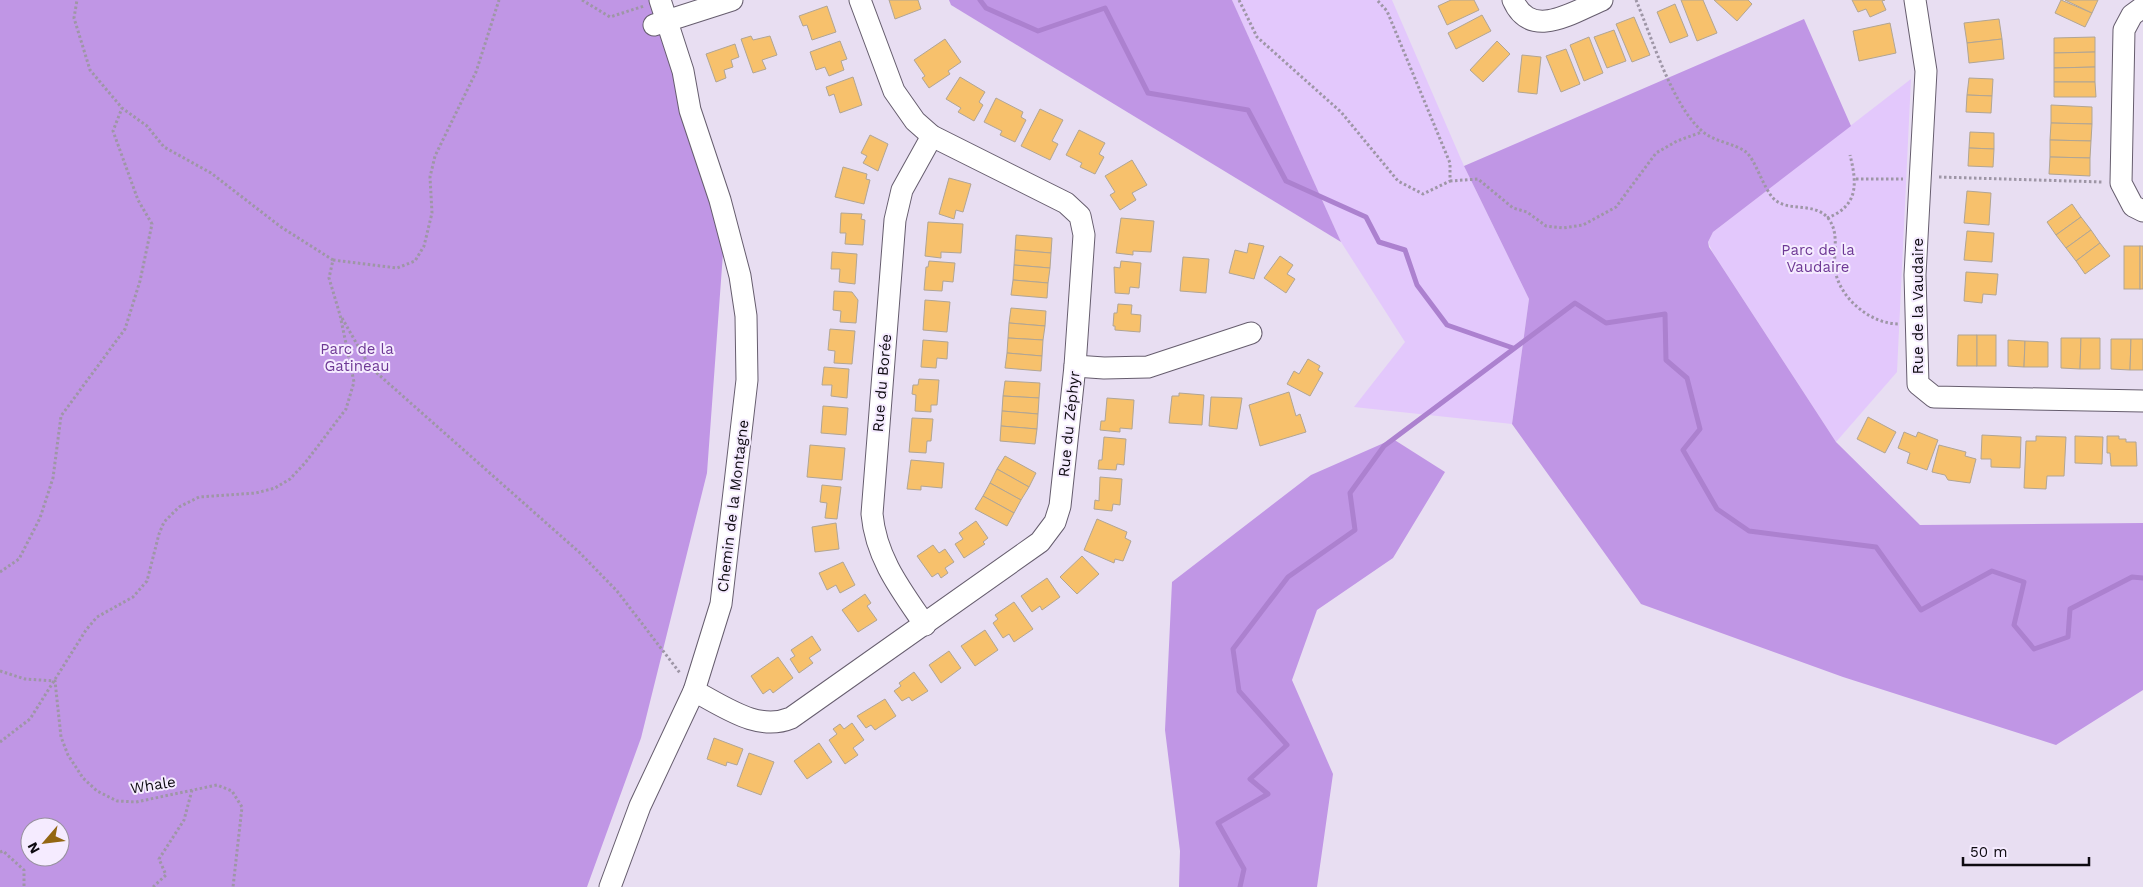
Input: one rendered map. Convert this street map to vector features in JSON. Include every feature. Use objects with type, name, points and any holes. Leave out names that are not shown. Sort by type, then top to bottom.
[{"type":"street","points":[[660,23],[732,0]]},
{"type":"street","name":"Rue du Zéphyr","points":[[694,691],[752,720],[770,724],[792,718],[1040,542],[1055,522],[1060,506],[1075,366],[1084,235],[1080,216],[1066,202],[932,136],[916,120],[894,91],[860,0]]},
{"type":"street","points":[[1513,0],[1518,12],[1530,20],[1546,23],[1602,0]]},
{"type":"street","name":"Rue de la Vaudaire","points":[[1915,0],[1926,71],[1915,326],[1918,384],[1934,397],[2143,401]]},
{"type":"street","name":"Chemin de la Montagne","points":[[610,887],[640,806],[694,691],[721,604],[743,417],[748,356],[746,316],[740,276],[723,209],[690,110],[683,71],[651,2]]},
{"type":"street","points":[[2143,7],[2132,15],[2124,30],[2121,183],[2133,206],[2143,211]]},
{"type":"street","name":"Rue du Borée","points":[[925,625],[883,561],[873,530],[872,514],[896,220],[902,190],[932,136]]},
{"type":"street","points":[[1075,366],[1148,367],[1251,333]]},
{"type":"path","points":[[78,0],[74,18],[90,70],[122,108],[147,126],[164,147],[211,173],[281,227],[333,260],[397,268],[415,261],[424,246],[432,213],[430,177],[435,156],[476,72],[499,0]]},
{"type":"path","points":[[582,0],[610,17],[651,2]]},
{"type":"path","points":[[1239,0],[1257,37],[1340,112],[1398,181],[1423,194],[1450,181],[1478,179],[1513,208],[1527,212],[1546,226],[1563,228],[1583,225],[1616,207],[1656,153],[1677,141],[1702,132]]},
{"type":"path","points":[[1377,0],[1388,11],[1450,163],[1450,181]]},
{"type":"path","points":[[1636,0],[1681,105],[1702,132],[1747,153],[1774,199],[1787,206],[1809,207],[1827,218],[1834,230],[1836,270],[1843,290],[1857,307],[1886,324],[1915,326]]},
{"type":"path","points":[[0,572],[19,559],[40,518],[54,478],[61,416],[124,329],[140,281],[152,224],[138,200],[112,131],[122,108]]},
{"type":"path","points":[[1827,218],[1839,213],[1853,193],[1856,179],[1850,155]]},
{"type":"path","points":[[1856,179],[1920,179],[1938,177],[2121,183]]},
{"type":"path","points":[[0,742],[30,719],[86,630],[97,618],[133,597],[147,581],[158,534],[164,522],[179,507],[199,497],[256,493],[275,488],[290,479],[305,463],[346,409],[354,382],[340,315],[329,278],[333,260]]},
{"type":"path","points":[[340,315],[370,366],[580,552],[618,591],[694,691]]},
{"type":"path","points":[[0,671],[25,679],[55,681]]},
{"type":"path","name":"Whale","points":[[55,681],[61,736],[68,755],[83,778],[97,792],[117,801],[136,802],[216,785],[232,791],[242,807],[233,887]]},
{"type":"path","points":[[153,887],[166,875],[159,859],[184,820],[192,790]]},
{"type":"path","points":[[0,852],[3,851],[24,870],[24,887]]},
{"type":"green space","name":"Parc de la Gatineau","points":[[0,0],[662,0],[727,198],[707,473],[641,738],[587,887],[0,887]]},
{"type":"green space","points":[[949,0],[1232,0],[1341,242],[951,5]]},
{"type":"green space","points":[[1232,0],[1392,0],[1464,166],[1529,299],[1512,424],[1354,407],[1405,342],[1341,242]]},
{"type":"green space","points":[[1804,19],[1851,126],[1713,232],[1708,242],[1709,247],[1836,442],[1920,525],[2143,523],[2143,690],[2056,745],[1843,677],[1641,604],[1512,424],[1529,299],[1464,166]]},
{"type":"green space","name":"Parc de la Vaudaire","points":[[1911,79],[1897,372],[1836,442],[1713,253],[1708,242],[1713,232]]},
{"type":"green space","points":[[1393,439],[1445,472],[1393,558],[1317,610],[1292,680],[1333,774],[1317,887],[1179,887],[1180,851],[1165,730],[1172,582],[1311,475]]},
{"type":"building","points":[[889,0],[918,0],[921,9],[895,19]]},
{"type":"building","points":[[1451,0],[1474,0],[1479,10],[1447,25],[1438,6]]},
{"type":"building","points":[[1681,0],[1703,0],[1717,33],[1697,41]]},
{"type":"building","points":[[1714,0],[1748,0],[1752,4],[1737,21]]},
{"type":"building","points":[[1852,0],[1885,0],[1882,1],[1886,10],[1870,17],[1866,9],[1858,12]]},
{"type":"building","points":[[2061,0],[2092,13],[2085,27],[2055,13]]},
{"type":"building","points":[[2065,0],[2098,0],[2092,13]]},
{"type":"building","points":[[1675,4],[1688,36],[1670,43],[1657,12]]},
{"type":"building","points":[[827,6],[836,32],[812,40],[807,25],[803,26],[799,16]]},
{"type":"building","points":[[1482,15],[1491,31],[1456,49],[1448,33]]},
{"type":"building","points":[[1634,17],[1650,55],[1632,62],[1616,24]]},
{"type":"building","points":[[1999,19],[2002,39],[1967,43],[1964,23]]},
{"type":"building","points":[[1890,23],[1896,53],[1859,61],[1853,31]]},
{"type":"building","points":[[1614,30],[1626,61],[1607,68],[1594,37]]},
{"type":"building","points":[[751,36],[753,40],[770,36],[777,55],[762,60],[766,69],[753,73],[741,39]]},
{"type":"building","points":[[1589,37],[1603,73],[1584,81],[1570,45]]},
{"type":"building","points":[[2095,37],[2095,52],[2054,53],[2054,38]]},
{"type":"building","points":[[945,39],[961,62],[948,71],[950,74],[929,88],[922,78],[925,76],[914,60]]},
{"type":"building","points":[[2002,39],[2004,59],[1969,63],[1967,43]]},
{"type":"building","points":[[840,41],[847,59],[841,61],[844,70],[829,76],[825,67],[816,70],[810,52]]},
{"type":"building","points":[[1497,41],[1510,54],[1483,82],[1470,70]]},
{"type":"building","points":[[735,44],[739,57],[731,60],[733,67],[724,70],[726,78],[716,82],[706,54]]},
{"type":"building","points":[[1566,49],[1580,84],[1561,92],[1546,56]]},
{"type":"building","points":[[2095,52],[2095,67],[2054,68],[2054,53]]},
{"type":"building","points":[[1522,55],[1541,57],[1537,94],[1518,92]]},
{"type":"building","points":[[2095,67],[2095,82],[2054,82],[2054,68]]},
{"type":"building","points":[[853,77],[862,105],[840,113],[834,94],[829,96],[826,87]]},
{"type":"building","points":[[960,77],[985,92],[979,102],[983,105],[974,121],[958,112],[961,108],[946,99]]},
{"type":"building","points":[[1969,78],[1993,79],[1992,96],[1967,95]]},
{"type":"building","points":[[2054,82],[2095,82],[2096,97],[2054,97]]},
{"type":"building","points":[[1967,95],[1992,96],[1991,113],[1966,112]]},
{"type":"building","points":[[996,98],[1023,112],[1021,117],[1026,120],[1015,142],[1000,135],[1002,131],[984,122]]},
{"type":"building","points":[[2051,105],[2092,107],[2092,124],[2051,123]]},
{"type":"building","points":[[1040,109],[1063,120],[1052,141],[1058,144],[1050,160],[1021,146]]},
{"type":"building","points":[[2051,123],[2092,124],[2091,141],[2050,140]]},
{"type":"building","points":[[1079,130],[1105,143],[1099,154],[1104,157],[1095,174],[1080,167],[1082,163],[1066,155]]},
{"type":"building","points":[[1970,132],[1994,133],[1994,149],[1969,148]]},
{"type":"building","points":[[870,135],[888,144],[878,171],[863,163],[867,156],[861,153]]},
{"type":"building","points":[[2050,140],[2091,141],[2090,158],[2050,157]]},
{"type":"building","points":[[1969,148],[1994,149],[1993,167],[1968,166]]},
{"type":"building","points":[[2050,157],[2090,158],[2090,176],[2049,174]]},
{"type":"building","points":[[1132,160],[1147,185],[1132,193],[1136,200],[1120,210],[1110,195],[1115,192],[1105,176]]},
{"type":"building","points":[[843,167],[867,174],[866,179],[870,180],[864,204],[835,197]]},
{"type":"building","points":[[949,178],[971,184],[963,212],[956,210],[954,219],[939,214]]},
{"type":"building","points":[[1967,191],[1991,193],[1989,225],[1964,223]]},
{"type":"building","points":[[2072,204],[2081,217],[2056,235],[2047,222]]},
{"type":"building","points":[[841,213],[862,214],[861,219],[865,220],[863,245],[845,244],[846,233],[840,233]]},
{"type":"building","points":[[2081,217],[2091,230],[2066,248],[2056,235]]},
{"type":"building","points":[[1121,218],[1154,221],[1151,252],[1133,251],[1133,255],[1116,253]]},
{"type":"building","points":[[928,222],[963,224],[961,253],[941,252],[941,258],[925,256]]},
{"type":"building","points":[[2091,230],[2100,243],[2076,261],[2066,248]]},
{"type":"building","points":[[1967,231],[1994,233],[1992,262],[1964,260]]},
{"type":"building","points":[[1016,235],[1052,238],[1051,253],[1015,250]]},
{"type":"building","points":[[1249,243],[1264,246],[1254,279],[1229,273],[1235,250],[1247,253]]},
{"type":"building","points":[[2100,243],[2110,256],[2085,274],[2076,261]]},
{"type":"building","points":[[2124,246],[2140,246],[2140,289],[2124,289]]},
{"type":"building","points":[[2140,246],[2143,246],[2143,289],[2140,289]]},
{"type":"building","points":[[1015,250],[1051,253],[1050,268],[1014,265]]},
{"type":"building","points":[[832,252],[857,254],[855,284],[839,282],[840,269],[831,269]]},
{"type":"building","points":[[1280,256],[1293,265],[1287,274],[1295,279],[1286,293],[1264,278]]},
{"type":"building","points":[[1183,257],[1209,259],[1206,293],[1180,291]]},
{"type":"building","points":[[929,261],[955,263],[953,282],[943,281],[942,291],[924,290],[926,267],[928,267]]},
{"type":"building","points":[[1121,261],[1141,263],[1139,288],[1130,287],[1129,294],[1115,293],[1114,267],[1120,268]]},
{"type":"building","points":[[1014,265],[1050,268],[1048,283],[1013,280]]},
{"type":"building","points":[[1966,272],[1998,274],[1996,295],[1983,294],[1982,303],[1964,301]]},
{"type":"building","points":[[1013,280],[1048,283],[1047,298],[1011,295]]},
{"type":"building","points":[[834,291],[852,292],[858,300],[856,323],[840,322],[841,311],[833,310]]},
{"type":"building","points":[[925,300],[950,302],[947,332],[923,330]]},
{"type":"building","points":[[1118,304],[1132,305],[1131,314],[1141,315],[1140,332],[1115,330],[1115,326],[1113,326],[1114,313],[1117,313]]},
{"type":"building","points":[[1011,308],[1046,311],[1045,326],[1009,323]]},
{"type":"building","points":[[1009,323],[1045,326],[1043,340],[1008,338]]},
{"type":"building","points":[[830,329],[855,331],[852,364],[834,363],[835,351],[828,350]]},
{"type":"building","points":[[1958,335],[1977,335],[1977,366],[1957,366]]},
{"type":"building","points":[[1977,335],[1996,335],[1996,366],[1977,366]]},
{"type":"building","points":[[1008,338],[1043,340],[1042,356],[1007,353]]},
{"type":"building","points":[[2061,338],[2081,338],[2080,369],[2061,368]]},
{"type":"building","points":[[2081,338],[2100,338],[2100,369],[2080,369]]},
{"type":"building","points":[[2111,339],[2131,339],[2130,370],[2111,369]]},
{"type":"building","points":[[2131,339],[2143,339],[2143,370],[2130,370]]},
{"type":"building","points":[[923,340],[948,342],[947,359],[937,358],[936,368],[921,367]]},
{"type":"building","points":[[2008,340],[2025,341],[2024,367],[2008,366]]},
{"type":"building","points":[[2025,341],[2048,342],[2048,367],[2024,367]]},
{"type":"building","points":[[1007,353],[1042,356],[1041,371],[1005,368]]},
{"type":"building","points":[[1308,359],[1320,366],[1318,370],[1323,373],[1310,396],[1287,384],[1294,371],[1299,374]]},
{"type":"building","points":[[824,367],[849,369],[847,398],[831,396],[832,385],[822,385]]},
{"type":"building","points":[[919,379],[939,380],[937,405],[931,405],[931,412],[915,411],[916,395],[912,394],[913,385],[918,385]]},
{"type":"building","points":[[1005,381],[1040,383],[1039,398],[1003,396]]},
{"type":"building","points":[[1289,392],[1296,416],[1300,414],[1306,432],[1260,446],[1249,405]]},
{"type":"building","points":[[1179,393],[1204,395],[1202,425],[1169,423],[1172,396],[1179,396]]},
{"type":"building","points":[[1003,396],[1039,398],[1038,414],[1002,411]]},
{"type":"building","points":[[1211,397],[1242,398],[1237,429],[1209,426]]},
{"type":"building","points":[[1107,398],[1134,400],[1132,429],[1120,428],[1120,432],[1100,430],[1101,421],[1105,421]]},
{"type":"building","points":[[823,406],[848,408],[846,435],[821,433]]},
{"type":"building","points":[[1002,411],[1038,414],[1037,429],[1001,426]]},
{"type":"building","points":[[1868,417],[1896,432],[1885,453],[1857,439]]},
{"type":"building","points":[[912,418],[933,419],[931,441],[927,441],[926,453],[909,452]]},
{"type":"building","points":[[1001,426],[1037,429],[1035,444],[1000,441]]},
{"type":"building","points":[[1904,432],[1916,437],[1918,432],[1938,440],[1927,470],[1907,463],[1910,453],[1898,448]]},
{"type":"building","points":[[1982,435],[2021,437],[2020,468],[1991,467],[1991,459],[1981,459]]},
{"type":"building","points":[[2036,436],[2066,437],[2064,476],[2047,476],[2046,489],[2024,488],[2026,441],[2036,441]]},
{"type":"building","points":[[2075,436],[2103,437],[2102,464],[2075,463]]},
{"type":"building","points":[[2107,436],[2119,436],[2119,439],[2126,439],[2126,442],[2136,442],[2137,466],[2111,466],[2110,453],[2107,453]]},
{"type":"building","points":[[1104,437],[1126,439],[1124,465],[1117,464],[1116,470],[1098,469],[1099,460],[1102,460]]},
{"type":"building","points":[[810,445],[845,448],[842,480],[807,477]]},
{"type":"building","points":[[1939,445],[1966,452],[1965,456],[1976,459],[1970,483],[1948,480],[1945,475],[1932,472]]},
{"type":"building","points":[[1005,456],[1036,473],[1029,487],[997,469]]},
{"type":"building","points":[[911,460],[944,463],[942,488],[921,486],[921,490],[907,489]]},
{"type":"building","points":[[997,469],[1029,487],[1021,500],[990,483]]},
{"type":"building","points":[[1100,477],[1122,479],[1120,505],[1113,504],[1112,511],[1094,509],[1095,500],[1099,501]]},
{"type":"building","points":[[990,483],[1021,500],[1014,513],[983,496]]},
{"type":"building","points":[[822,485],[841,487],[837,519],[825,518],[827,503],[820,502]]},
{"type":"building","points":[[983,496],[1014,513],[1007,526],[975,509]]},
{"type":"building","points":[[1097,519],[1127,532],[1125,538],[1131,541],[1123,561],[1115,559],[1114,563],[1084,550]]},
{"type":"building","points":[[976,521],[988,538],[983,542],[985,544],[964,558],[955,544],[963,539],[959,533]]},
{"type":"building","points":[[836,523],[839,549],[815,552],[812,527]]},
{"type":"building","points":[[933,545],[939,553],[945,549],[954,562],[945,568],[948,573],[941,578],[938,573],[932,577],[917,556]]},
{"type":"building","points":[[1082,556],[1099,574],[1077,594],[1060,577]]},
{"type":"building","points":[[843,562],[855,585],[840,593],[836,585],[827,590],[819,573]]},
{"type":"building","points":[[1047,578],[1060,597],[1042,610],[1040,606],[1032,612],[1021,596]]},
{"type":"building","points":[[865,594],[871,603],[867,606],[877,620],[858,632],[842,610]]},
{"type":"building","points":[[1014,602],[1033,629],[1014,642],[1009,634],[1003,638],[993,623],[998,619],[995,615]]},
{"type":"building","points":[[985,630],[998,650],[975,666],[961,646]]},
{"type":"building","points":[[812,636],[821,650],[809,658],[813,663],[799,673],[790,659],[795,656],[791,650]]},
{"type":"building","points":[[949,651],[961,668],[941,683],[929,665]]},
{"type":"building","points":[[778,657],[793,678],[773,693],[770,689],[763,694],[751,676]]},
{"type":"building","points":[[914,672],[928,691],[912,701],[909,697],[902,701],[894,691],[901,686],[899,683]]},
{"type":"building","points":[[885,699],[896,716],[875,730],[871,725],[866,728],[857,716]]},
{"type":"building","points":[[852,723],[864,740],[853,748],[858,755],[845,764],[829,740],[837,734],[833,729],[840,724],[844,729]]},
{"type":"building","points":[[714,738],[743,749],[737,765],[727,762],[726,766],[707,759]]},
{"type":"building","points":[[819,743],[832,762],[807,779],[794,761]]},
{"type":"building","points":[[749,753],[774,762],[761,795],[737,786]]},
{"type":"waterway","points":[[980,0],[986,8],[1038,31],[1105,8],[1148,93],[1248,110],[1286,181],[1366,217],[1379,242],[1405,250],[1417,285],[1447,325],[1513,348]]},
{"type":"waterway","points":[[1240,887],[1244,869],[1218,823],[1268,794],[1250,779],[1287,745],[1239,691],[1233,649],[1288,577],[1355,530],[1350,493],[1384,446],[1575,303],[1606,323],[1665,314],[1666,360],[1687,378],[1700,429],[1683,450],[1717,509],[1749,531],[1876,547],[1921,610],[1992,571],[2024,582],[2014,625],[2034,649],[2068,637],[2070,609],[2132,577],[2143,578]]}]
